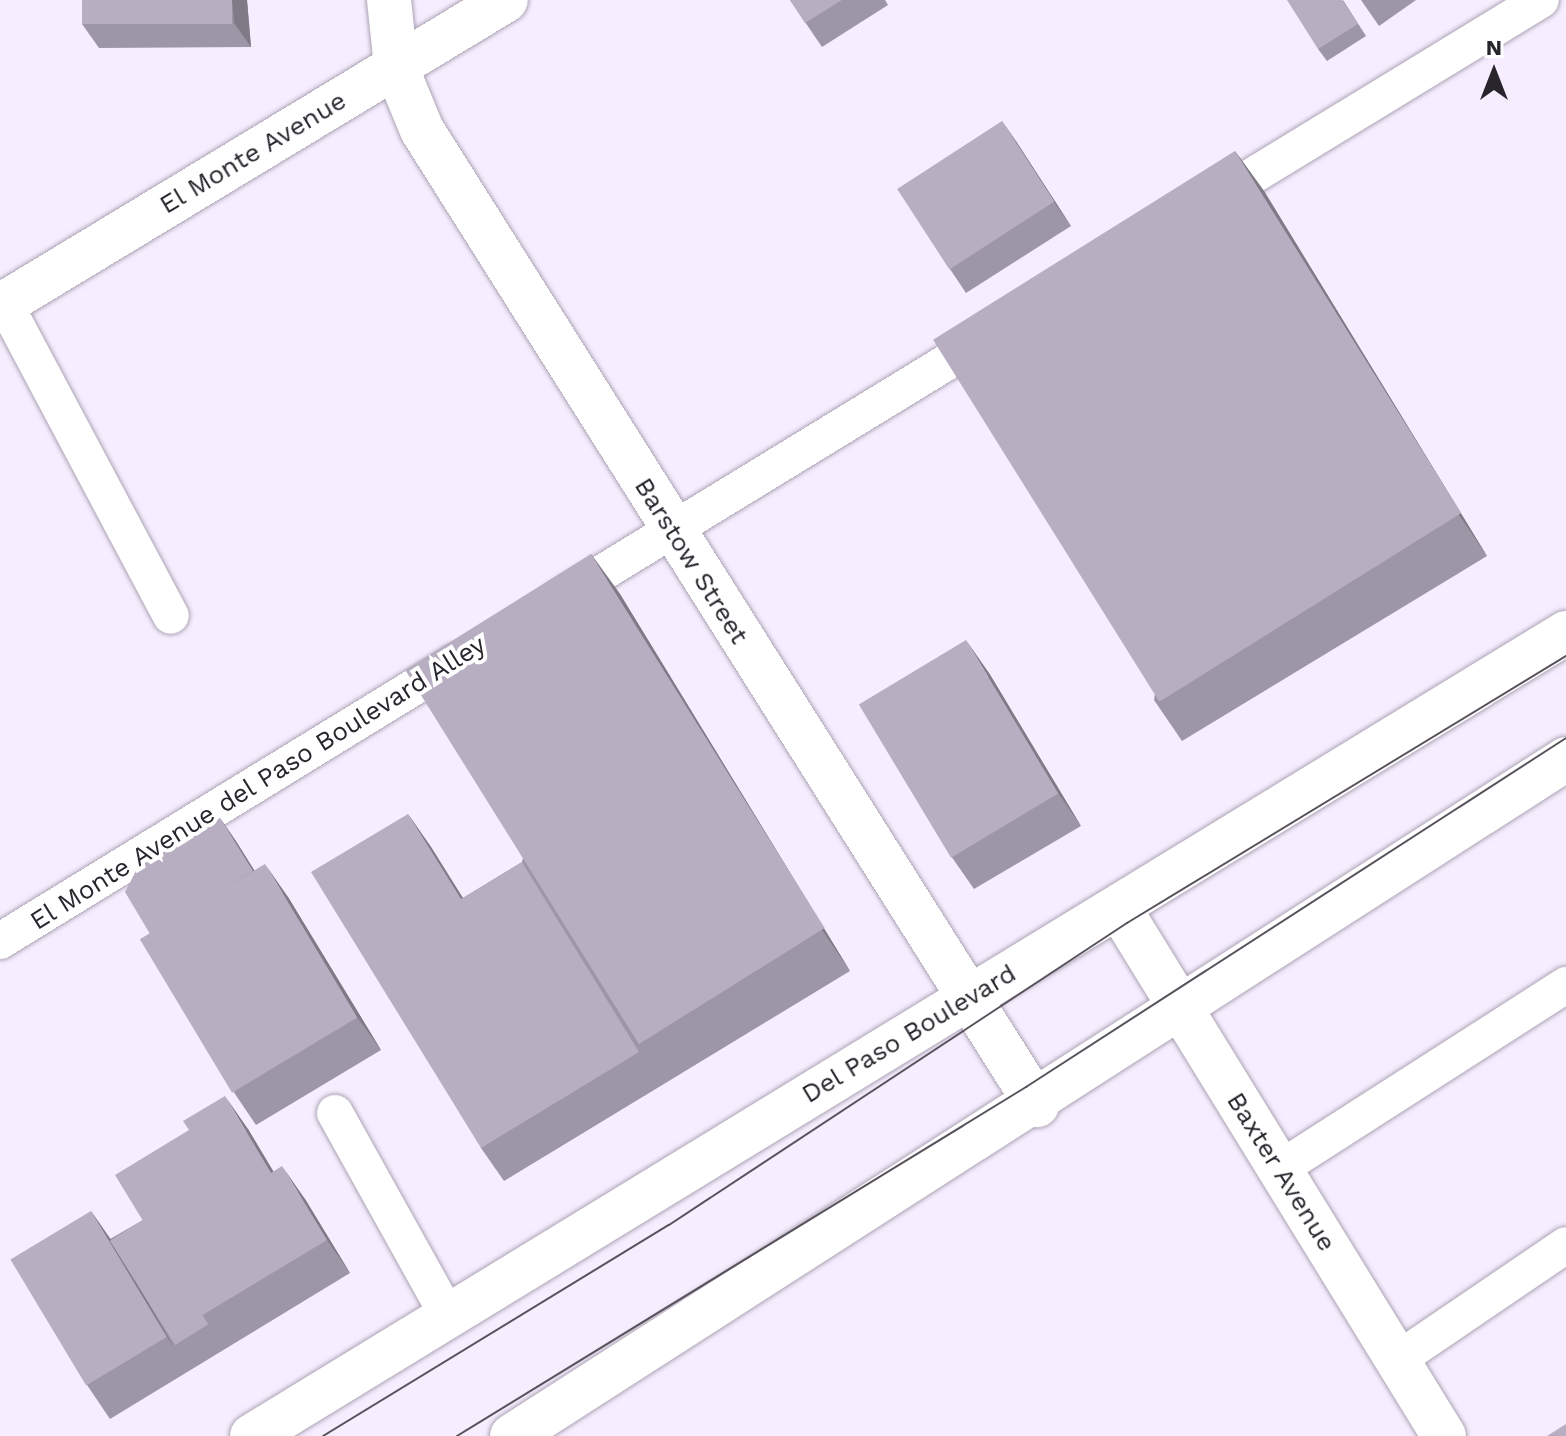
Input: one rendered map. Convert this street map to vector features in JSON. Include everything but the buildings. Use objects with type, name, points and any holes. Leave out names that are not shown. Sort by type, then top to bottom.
[{"type":"main road","name":"Barstow Street","points":[[389,0],[396,67],[422,130],[671,531],[1037,1105]]},
{"type":"main road","name":"El Monte Avenue","points":[[2,305],[506,0]]},
{"type":"main road","name":"Del Paso Boulevard","points":[[252,1436],[1566,633]]},
{"type":"main road","points":[[512,1436],[1037,1105],[1178,1009],[1566,759]]},
{"type":"main road","name":"Baxter Avenue","points":[[1119,908],[1178,1009],[1281,1168],[1444,1436]]},
{"type":"lane","points":[[1187,216],[1541,0]]},
{"type":"lane","points":[[2,305],[171,616]]},
{"type":"lane","points":[[525,619],[1024,315]]},
{"type":"lane","name":"El Monte Avenue del Paso Boulevard Alley","points":[[0,941],[485,644]]},
{"type":"lane","points":[[1281,1168],[1566,985]]},
{"type":"lane","points":[[335,1113],[448,1316]]},
{"type":"lane","points":[[1397,1360],[1566,1245]]},
{"type":"tram line","points":[[323,1436],[669,1225],[1127,923],[1566,656]]},
{"type":"tram line","points":[[457,1436],[1026,1087],[1566,738]]}]
